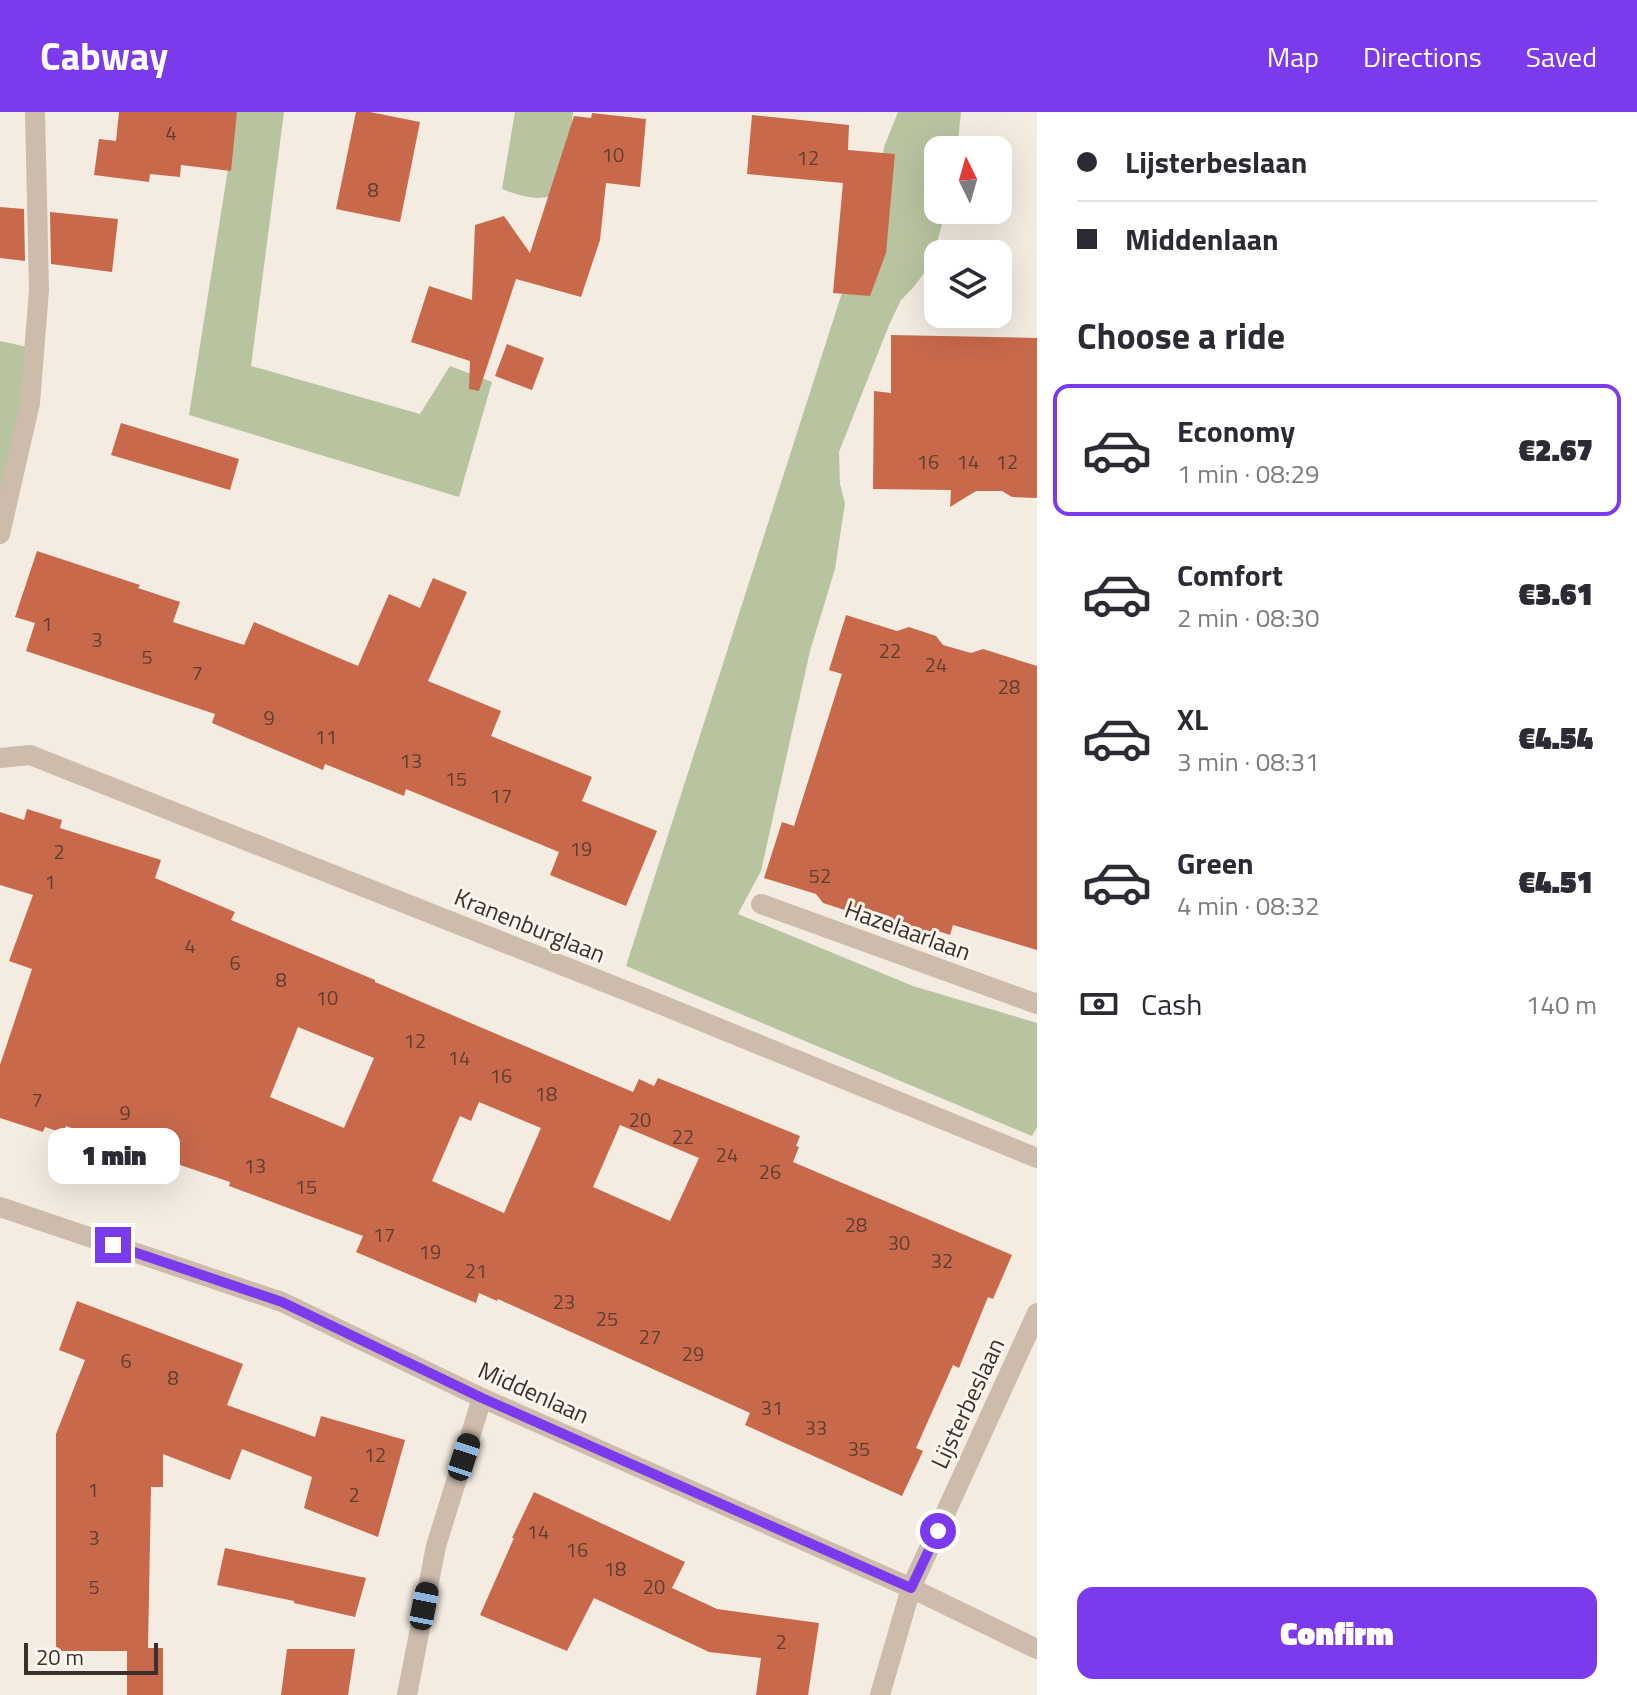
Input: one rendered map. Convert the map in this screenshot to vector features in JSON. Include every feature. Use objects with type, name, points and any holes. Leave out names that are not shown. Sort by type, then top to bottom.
[{"type":"street","points":[[0,534],[30,403],[39,290],[35,112]]},
{"type":"street","name":"Kranenburglaan","points":[[0,758],[30,755],[662,1005],[1037,1158]]},
{"type":"street","name":"Hazelaarlaan","points":[[761,904],[1037,1004]]},
{"type":"street","name":"Middenlaan","points":[[0,1207],[282,1302],[482,1398],[911,1588],[1037,1649]]},
{"type":"street","name":"Lijsterbeslaan","points":[[880,1695],[911,1588],[1037,1313]]},
{"type":"street","points":[[407,1695],[436,1546],[482,1398]]},
{"type":"green space","points":[[237,112],[284,112],[251,366],[420,414],[450,366],[492,382],[459,497],[189,415]]},
{"type":"green space","points":[[515,112],[573,112],[564,178],[561,187],[551,196],[530,197],[502,189]]},
{"type":"green space","points":[[898,112],[961,112],[958,136],[924,136],[924,224],[942,224],[938,240],[924,240],[924,273],[901,300],[889,325],[839,452],[840,484],[845,503],[835,569],[810,651],[761,871],[738,914],[913,986],[1037,1023],[1037,1127],[1032,1136],[626,966],[856,249],[869,240],[884,147]]},
{"type":"green space","points":[[0,341],[32,348],[0,511]]},
{"type":"building","points":[[119,112],[237,112],[231,171],[181,165],[180,177],[150,174],[149,182],[94,175],[99,139],[116,141]]},
{"type":"building","points":[[356,112],[420,122],[400,222],[336,209]]},
{"type":"building","points":[[592,113],[646,119],[640,187],[606,183],[600,240],[581,297],[516,279],[479,391],[469,389],[470,361],[411,342],[429,286],[472,300],[475,225],[504,216],[530,253],[574,116],[591,118]]},
{"type":"building","points":[[752,115],[849,125],[848,150],[895,154],[886,253],[870,296],[833,293],[843,183],[747,174]]},
{"type":"building","points":[[0,207],[24,209],[25,261],[0,258]]},
{"type":"building","points":[[50,212],[118,219],[112,272],[51,264]]},
{"type":"building","points":[[891,335],[1037,338],[1037,498],[1012,497],[1002,491],[976,491],[950,507],[951,490],[873,489],[874,391],[891,393]]},
{"type":"building","points":[[507,344],[544,358],[532,390],[495,376]]},
{"type":"building","points":[[121,423],[239,459],[230,490],[111,455]]},
{"type":"building","points":[[37,551],[140,585],[138,588],[180,602],[173,622],[244,645],[254,622],[358,666],[389,594],[420,608],[433,578],[467,592],[428,681],[501,711],[491,736],[592,777],[582,801],[657,831],[626,906],[550,875],[559,852],[406,789],[404,796],[325,764],[323,770],[212,723],[215,714],[26,651],[35,623],[15,617]]},
{"type":"building","points":[[846,615],[897,631],[909,627],[936,636],[943,645],[971,653],[983,649],[1037,666],[1037,950],[953,925],[950,935],[935,930],[922,933],[896,925],[889,916],[862,908],[851,912],[823,903],[816,894],[764,878],[782,822],[794,826],[842,674],[829,670]]},
{"type":"building","points":[[27,809],[62,820],[60,828],[161,860],[155,878],[235,912],[231,920],[633,1092],[639,1079],[654,1086],[658,1078],[800,1136],[793,1162],[1012,1255],[993,1299],[988,1297],[959,1368],[953,1365],[916,1448],[923,1451],[902,1496],[745,1425],[750,1413],[498,1299],[479,1293],[476,1303],[356,1252],[363,1236],[229,1186],[230,1182],[66,1126],[63,1133],[45,1127],[43,1132],[0,1118],[0,1065],[32,969],[9,961],[33,895],[0,885],[0,812],[24,820]],"holes":[[[298,1027],[374,1058],[344,1128],[270,1097]],[[479,1102],[541,1128],[504,1213],[432,1181],[460,1116],[471,1121]],[[620,1125],[699,1158],[670,1221],[593,1187]]]},
{"type":"building","points":[[77,1301],[243,1364],[227,1405],[315,1437],[321,1416],[405,1440],[378,1537],[304,1508],[312,1477],[242,1449],[230,1480],[163,1454],[163,1487],[151,1487],[148,1648],[163,1648],[163,1695],[127,1695],[127,1651],[56,1651],[56,1434],[85,1360],[59,1350]]},
{"type":"building","points":[[534,1492],[685,1562],[672,1588],[717,1609],[819,1623],[808,1695],[756,1695],[761,1658],[709,1652],[594,1598],[567,1651],[480,1615]]},
{"type":"building","points":[[225,1548],[366,1578],[355,1617],[217,1585]]},
{"type":"building","points":[[287,1649],[355,1649],[348,1695],[281,1695]]},
{"type":"route","points":[[113,1245],[282,1302],[482,1398],[911,1588],[938,1531]]}]
